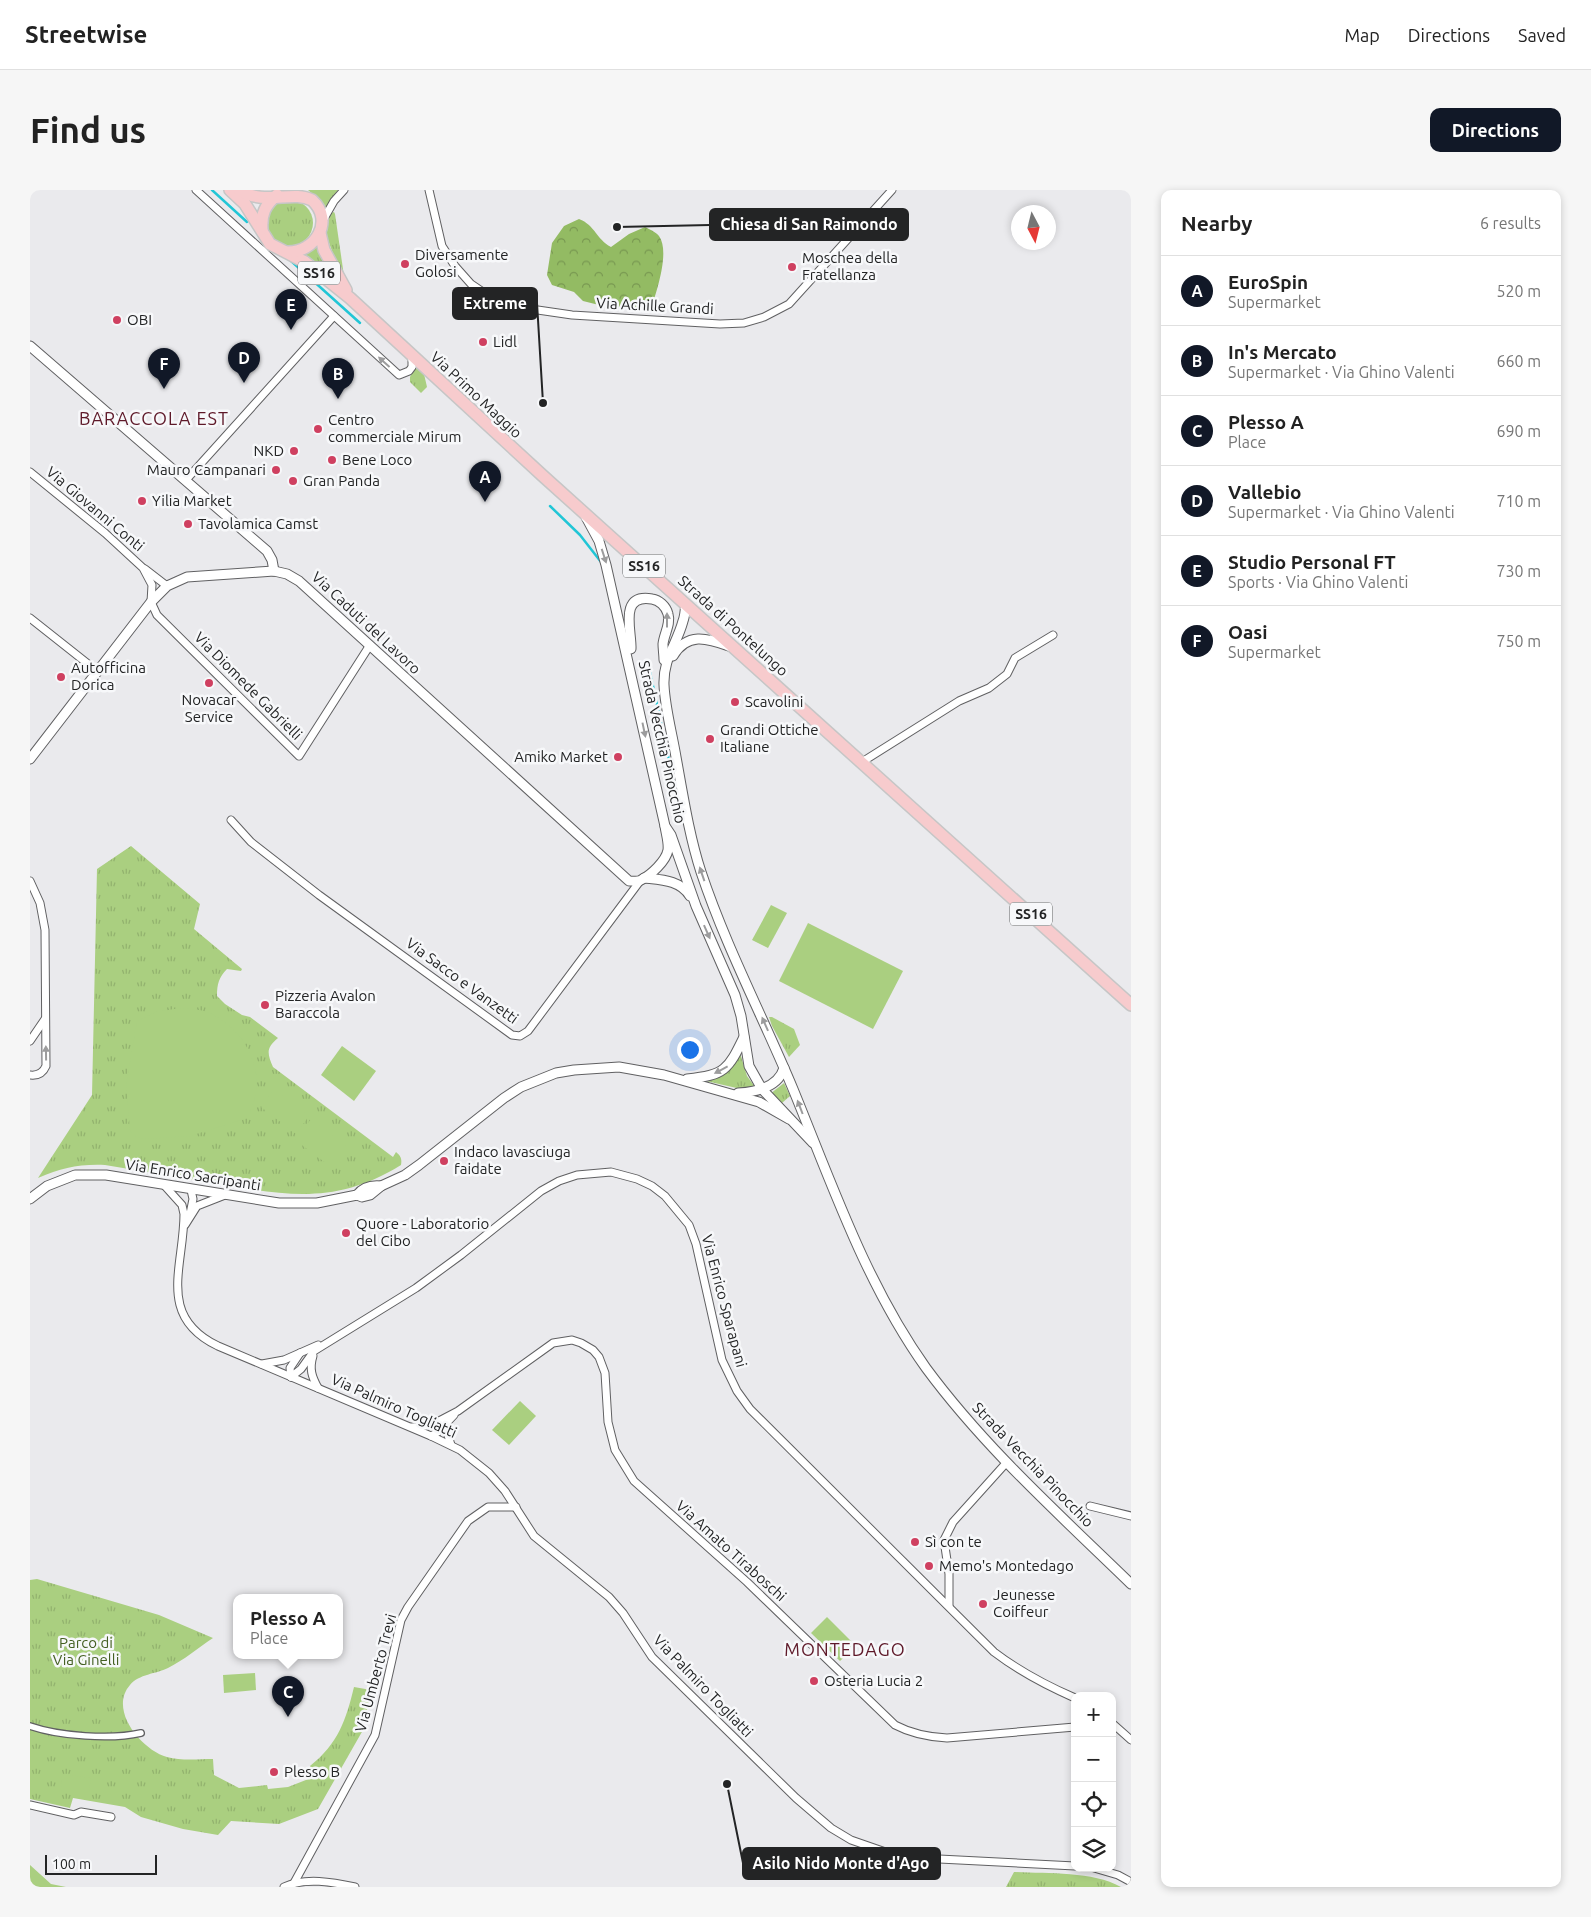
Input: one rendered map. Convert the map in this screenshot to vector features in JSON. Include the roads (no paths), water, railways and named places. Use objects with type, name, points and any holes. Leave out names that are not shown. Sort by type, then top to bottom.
[{"type":"main road","name":"Via Primo Maggio","points":[[230,190],[245,204],[270,244],[305,262],[350,298],[583,512]]},
{"type":"main road","name":"Via Primo Maggio","points":[[238,190],[252,195],[284,192],[305,193],[318,207],[324,250],[350,298]]},
{"type":"main road","points":[[262,229],[261,219],[269,201],[284,192]]},
{"type":"main road","name":"SS16","points":[[285,252],[305,250],[314,243],[321,228]]},
{"type":"main road","name":"Strada di Pontelungo","points":[[583,512],[1131,1005]]},
{"type":"street","points":[[196,190],[399,375],[409,371],[412,367],[412,355]]},
{"type":"street","points":[[321,228],[334,201],[344,190]]},
{"type":"street","name":"Via Achille Grandi","points":[[428,191],[442,246],[455,266],[472,284],[496,301],[524,308],[572,315],[720,324],[744,323],[764,317],[789,304],[892,190]]},
{"type":"street","points":[[186,480],[334,316]]},
{"type":"street","points":[[30,346],[267,551],[272,560],[274,572],[187,577],[167,586],[151,602],[30,759]]},
{"type":"street","name":"Via Giovanni Conti","points":[[30,472],[143,568],[167,586]]},
{"type":"street","name":"Strada Vecchia Pinocchio","points":[[583,512],[599,541],[606,565],[665,826],[671,835],[696,906],[735,995],[741,1016],[749,1066],[762,1089],[815,1146]]},
{"type":"street","name":"Via Giovanni Conti","points":[[143,568],[152,585],[151,602]]},
{"type":"street","name":"Via Caduti del Lavoro","points":[[274,572],[288,574],[299,581],[629,881],[642,880]]},
{"type":"street","points":[[629,662],[631,646],[628,624],[629,612],[632,605],[638,600],[648,598],[660,602],[669,614],[669,624],[663,643],[664,668]]},
{"type":"street","name":"Via Diomede Gabrielli","points":[[151,602],[157,615],[299,756],[370,645]]},
{"type":"street","name":"Strada Vecchia Pinocchio","points":[[686,604],[684,620],[669,652],[664,668],[664,686],[689,825],[700,870],[714,909],[872,1275],[896,1322],[927,1368],[1007,1462],[1131,1584]]},
{"type":"street","points":[[30,618],[98,671]]},
{"type":"street","points":[[862,762],[959,701],[989,688],[1008,674],[1015,658],[1053,635]]},
{"type":"street","name":"Strada Vecchia Pinocchio","points":[[664,668],[678,646],[690,640],[703,638],[734,648]]},
{"type":"street","name":"Via Sacco e Vanzetti","points":[[231,820],[251,842],[319,895],[512,1035],[520,1036],[528,1031],[642,880],[660,864],[668,851],[665,826]]},
{"type":"street","points":[[642,880],[661,880],[678,884],[686,890],[696,906]]},
{"type":"street","points":[[30,881],[44,917],[46,1018],[46,1066],[39,1075],[30,1076]]},
{"type":"street","points":[[30,1042],[46,1018]]},
{"type":"street","name":"Via Enrico Sacripanti","points":[[680,1079],[706,1077],[728,1066],[744,1036]]},
{"type":"street","name":"Via Enrico Sacripanti","points":[[30,1199],[47,1186],[76,1175],[106,1175],[191,1190],[299,1204],[317,1204],[357,1195],[361,1190],[368,1187],[381,1186],[405,1175],[504,1098],[521,1087],[556,1072],[618,1067],[680,1079],[759,1102],[789,1119]]},
{"type":"street","points":[[762,1089],[779,1080],[784,1068]]},
{"type":"street","name":"Via Enrico Sacripanti","points":[[733,1093],[762,1089]]},
{"type":"street","name":"Via Enrico Sparapani","points":[[292,1377],[301,1369],[314,1351],[416,1288],[461,1255],[541,1191],[558,1181],[577,1174],[599,1172],[624,1175],[637,1179],[652,1186],[665,1196],[689,1225],[696,1244],[722,1360],[737,1391],[750,1409],[970,1629],[1015,1668],[1042,1684],[1071,1696]]},
{"type":"street","points":[[164,1185],[182,1205],[187,1216],[197,1206],[225,1195]]},
{"type":"street","name":"Via Palmiro Togliatti","points":[[191,1190],[184,1227],[178,1292],[182,1313],[186,1320],[205,1339],[412,1427],[451,1445],[474,1460],[488,1473],[516,1507],[534,1536],[609,1597],[624,1613],[652,1657],[803,1804],[831,1828],[851,1840],[900,1857],[1071,1866]]},
{"type":"street","name":"Via Enrico Sparapani","points":[[262,1364],[284,1360],[330,1340]]},
{"type":"street","name":"Via Amato Tiraboschi","points":[[412,1427],[427,1426],[458,1411],[553,1343],[572,1340],[581,1342],[593,1350],[603,1363],[608,1422],[615,1450],[634,1481],[747,1582],[895,1725],[909,1732],[927,1737],[947,1738],[1071,1727]]},
{"type":"street","points":[[314,1351],[310,1365],[311,1376],[318,1388]]},
{"type":"street","points":[[292,1377],[290,1368],[302,1352]]},
{"type":"street","name":"Via Amato Tiraboschi","points":[[431,1436],[438,1432],[458,1411]]},
{"type":"street","points":[[431,1436],[437,1422]]},
{"type":"street","points":[[447,1423],[447,1432],[451,1445]]},
{"type":"street","points":[[949,1606],[949,1574],[944,1540],[952,1522],[1007,1462]]},
{"type":"street","points":[[1090,1506],[1131,1516]]},
{"type":"street","name":"Via Umberto Trevi","points":[[294,1883],[375,1736],[401,1620],[408,1606],[468,1521],[488,1507],[516,1507]]},
{"type":"street","points":[[30,1726],[55,1732],[102,1736],[141,1733]]},
{"type":"street","points":[[1116,1727],[1131,1740]]},
{"type":"street","points":[[30,1805],[74,1815],[81,1812],[111,1817]]},
{"type":"street","points":[[1108,1872],[1131,1882]]},
{"type":"street","points":[[284,1887],[294,1883],[332,1882],[355,1887]]},
{"type":"waterway","points":[[212,190],[247,222]]},
{"type":"waterway","points":[[290,260],[360,323]]},
{"type":"waterway","points":[[550,506],[580,535],[601,562]]},
{"type":"waterway","points":[[648,663],[661,723]]},
{"type":"waterway","points":[[666,746],[677,800]]},
{"type":"place","name":"Chiesa di San Raimondo","points":[[617,227]]},
{"type":"place","name":"Diversamente Golosi","points":[[405,264]]},
{"type":"place","name":"Moschea della Fratellanza","points":[[792,267]]},
{"type":"place","name":"OBI","points":[[117,320]]},
{"type":"place","name":"Studio Personal FT","points":[[291,330]]},
{"type":"place","name":"Lidl","points":[[483,342]]},
{"type":"place","name":"Vallebio","points":[[244,383]]},
{"type":"place","name":"Oasi","points":[[164,389]]},
{"type":"place","name":"In's Mercato","points":[[338,399]]},
{"type":"place","name":"Extreme","points":[[543,403]]},
{"type":"place","name":"Centro commerciale Mirum","points":[[318,429]]},
{"type":"place","name":"NKD","points":[[294,451]]},
{"type":"place","name":"Bene Loco","points":[[332,460]]},
{"type":"place","name":"Mauro Campanari","points":[[276,470]]},
{"type":"place","name":"Gran Panda","points":[[293,481]]},
{"type":"place","name":"Yilia Market","points":[[142,501]]},
{"type":"place","name":"EuroSpin","points":[[485,502]]},
{"type":"place","name":"Tavolamica Camst","points":[[188,524]]},
{"type":"place","name":"Autofficina Dorica","points":[[61,677]]},
{"type":"place","name":"Novacar Service","points":[[209,683]]},
{"type":"place","name":"Scavolini","points":[[735,702]]},
{"type":"place","name":"Grandi Ottiche Italiane","points":[[710,739]]},
{"type":"place","name":"Amiko Market","points":[[618,757]]},
{"type":"place","name":"Pizzeria Avalon Baraccola","points":[[265,1005]]},
{"type":"place","name":"Indaco lavasciuga faidate","points":[[444,1161]]},
{"type":"place","name":"Quore - Laboratorio del Cibo","points":[[346,1233]]},
{"type":"place","name":"Sì con te","points":[[915,1542]]},
{"type":"place","name":"Memo's Montedago","points":[[929,1566]]},
{"type":"place","name":"Jeunesse Coiffeur","points":[[983,1604]]},
{"type":"place","name":"Osteria Lucia 2","points":[[814,1681]]},
{"type":"place","name":"Plesso A","points":[[288,1717]]},
{"type":"place","name":"Plesso B","points":[[274,1772]]},
{"type":"place","name":"Asilo Nido Monte d'Ago","points":[[727,1784]]},
{"type":"district","name":"BARACCOLA EST","points":[[154,419]]},
{"type":"district","name":"MONTEDAGO","points":[[845,1650]]},
{"type":"park label","name":"Parco di Via Ginelli","points":[[86,1652]]}]
